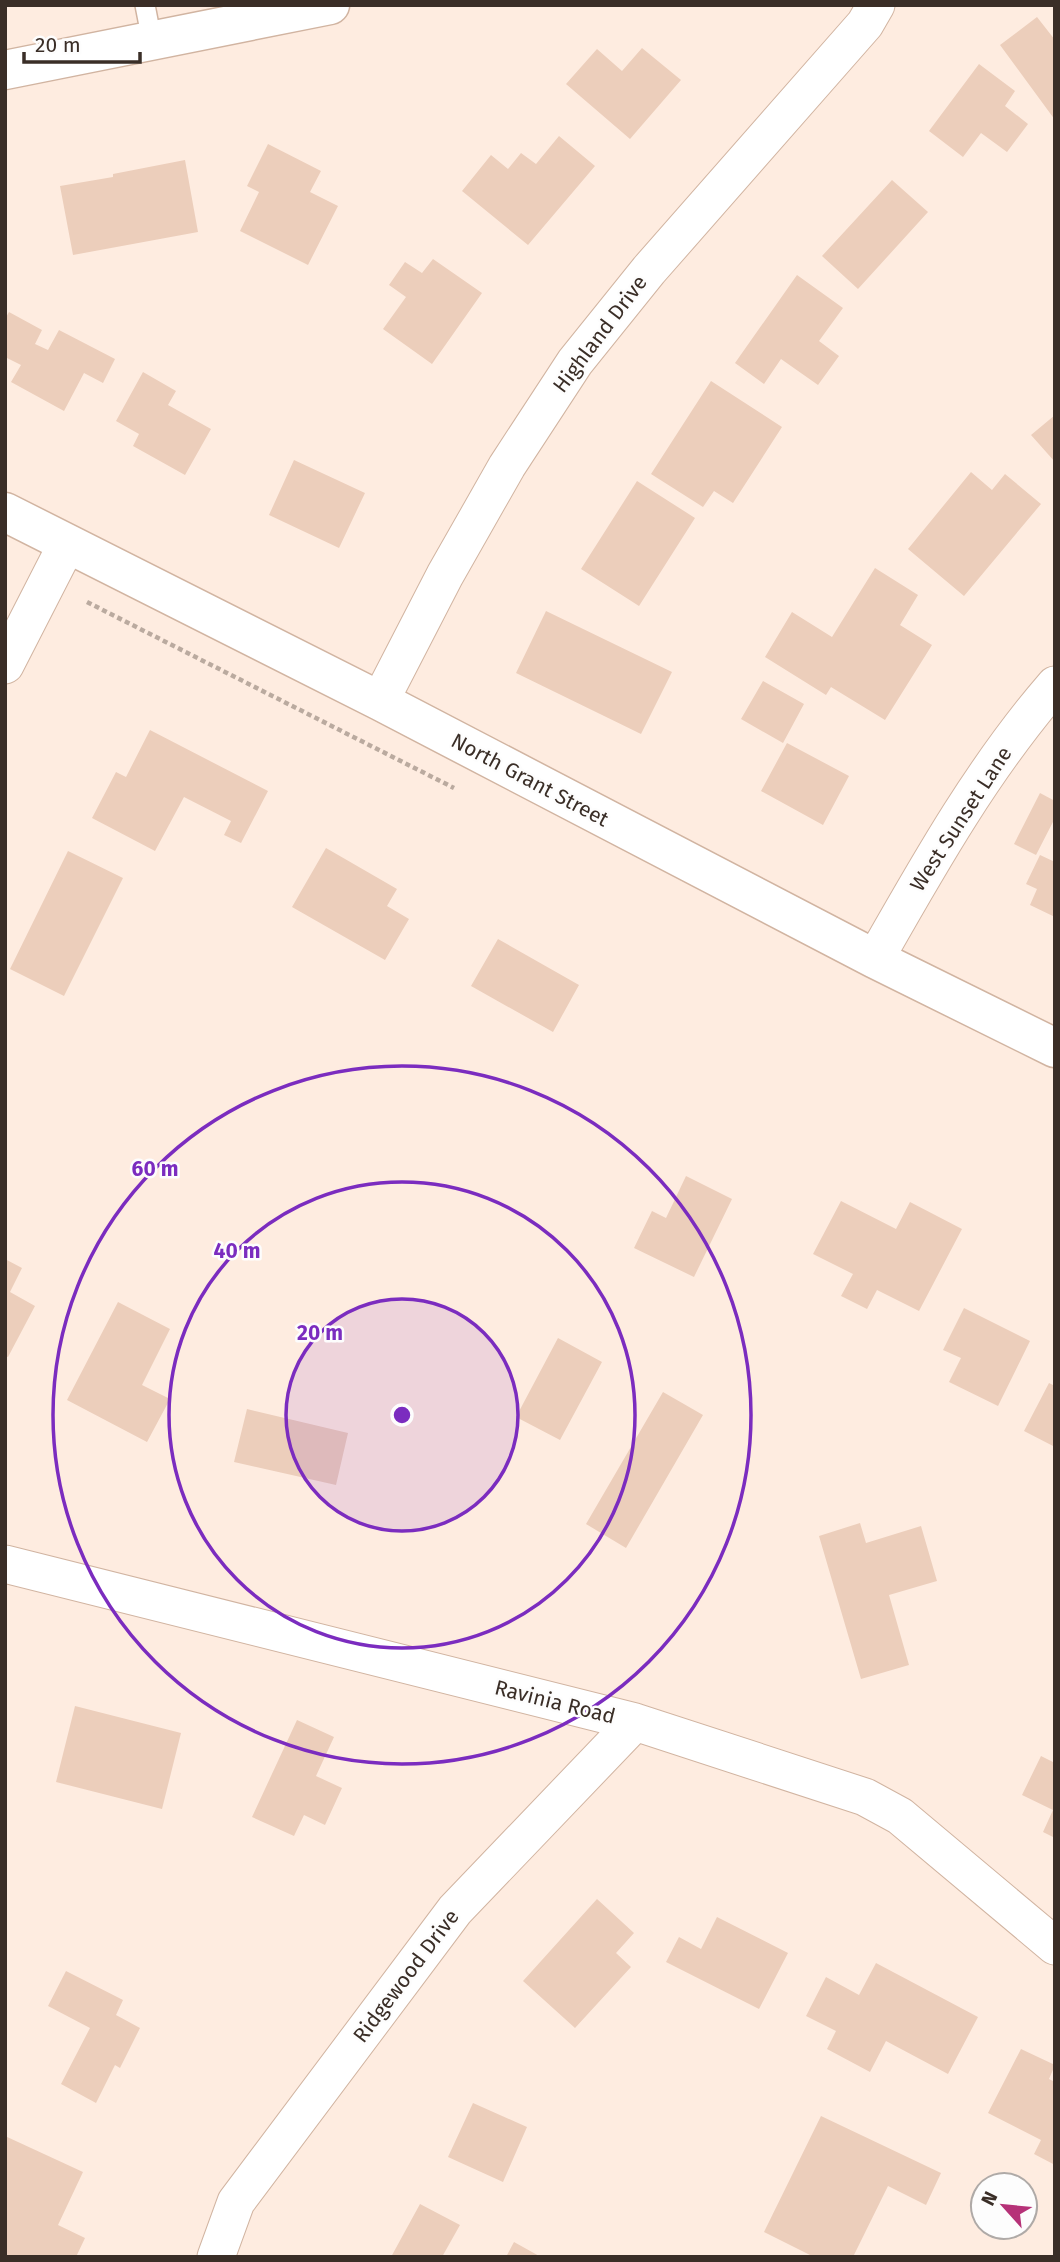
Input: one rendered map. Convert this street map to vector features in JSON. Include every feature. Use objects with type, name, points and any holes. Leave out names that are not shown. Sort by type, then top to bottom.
[{"type":"street","points":[[5,71],[148,23],[330,5]]},
{"type":"street","name":"Highland Drive","points":[[380,701],[445,575],[507,466],[575,362],[649,270],[866,24],[876,5]]},
{"type":"street","name":"North Grant Street","points":[[5,512],[380,701],[875,960],[1055,1048]]},
{"type":"street","points":[[5,665],[68,544]]},
{"type":"street","name":"West Sunset Lane","points":[[875,960],[936,851],[999,757],[1055,685]]},
{"type":"street","name":"Ravinia Road","points":[[5,1564],[635,1722],[865,1797],[900,1816],[1055,1946]]},
{"type":"street","name":"Ridgewood Drive","points":[[216,2257],[236,2202],[455,1910],[635,1722]]},
{"type":"building","points":[[1037,17],[1055,40],[1055,120],[1000,45]]},
{"type":"building","points":[[642,48],[681,80],[630,139],[566,84],[597,49],[622,71]]},
{"type":"building","points":[[979,64],[1015,91],[1005,106],[1028,124],[1007,152],[981,133],[963,157],[929,131]]},
{"type":"building","points":[[559,136],[595,166],[528,245],[462,191],[491,155],[508,169],[521,153],[536,164]]},
{"type":"building","points":[[268,144],[321,171],[310,192],[338,206],[308,265],[240,231],[259,192],[247,186]]},
{"type":"building","points":[[185,160],[198,232],[73,255],[60,186]]},
{"type":"building","points":[[892,180],[928,212],[858,289],[822,256]]},
{"type":"building","points":[[433,259],[482,293],[432,364],[383,329],[406,297],[389,285],[405,262],[422,273]]},
{"type":"building","points":[[797,275],[843,308],[819,341],[839,356],[818,385],[781,359],[764,384],[735,363]]},
{"type":"building","points":[[9,312],[42,330],[35,344],[48,350],[59,330],[115,359],[103,383],[84,373],[64,411],[11,382],[21,365],[5,357],[5,319]]},
{"type":"building","points":[[143,372],[176,391],[168,405],[211,429],[185,475],[133,446],[139,434],[116,421]]},
{"type":"building","points":[[711,381],[782,427],[733,503],[714,491],[703,507],[651,474]]},
{"type":"building","points":[[1055,415],[1055,462],[1031,435]]},
{"type":"building","points":[[294,460],[365,493],[339,548],[269,515]]},
{"type":"building","points":[[971,472],[992,490],[1005,474],[1041,504],[964,596],[908,549]]},
{"type":"building","points":[[637,481],[695,518],[639,606],[581,569]]},
{"type":"building","points":[[875,568],[918,595],[900,625],[932,645],[885,720],[831,687],[826,695],[765,657],[792,612],[832,637]]},
{"type":"building","points":[[546,611],[672,672],[641,734],[516,673]]},
{"type":"building","points":[[763,681],[804,704],[783,743],[741,719]]},
{"type":"building","points":[[150,730],[268,791],[241,843],[224,835],[231,821],[184,797],[155,851],[92,818],[116,772],[126,777]]},
{"type":"building","points":[[787,743],[849,776],[823,825],[761,791]]},
{"type":"building","points":[[1040,793],[1055,801],[1055,818],[1036,855],[1014,844]]},
{"type":"building","points":[[326,848],[397,889],[387,906],[409,919],[385,960],[292,907]]},
{"type":"building","points":[[68,851],[123,878],[64,996],[10,969]]},
{"type":"building","points":[[1040,855],[1055,862],[1055,917],[1030,905],[1037,889],[1026,884]]},
{"type":"building","points":[[498,939],[579,985],[553,1032],[471,986]]},
{"type":"building","points":[[686,1176],[732,1199],[694,1277],[634,1248],[652,1211],[666,1218]]},
{"type":"building","points":[[841,1201],[896,1229],[910,1202],[962,1229],[919,1311],[877,1290],[867,1309],[841,1296],[853,1274],[813,1254]]},
{"type":"building","points":[[5,1259],[22,1268],[10,1292],[35,1306],[8,1357],[5,1356]]},
{"type":"building","points":[[118,1302],[170,1329],[142,1385],[170,1399],[147,1442],[67,1400]]},
{"type":"building","points":[[964,1308],[1030,1341],[998,1406],[949,1382],[961,1358],[943,1350]]},
{"type":"building","points":[[558,1338],[602,1362],[560,1440],[516,1417]]},
{"type":"building","points":[[1049,1383],[1055,1386],[1055,1447],[1024,1431]]},
{"type":"building","points":[[663,1392],[703,1415],[626,1548],[586,1524]]},
{"type":"building","points":[[247,1409],[348,1433],[336,1485],[234,1462]]},
{"type":"building","points":[[860,1523],[866,1543],[921,1526],[937,1581],[889,1595],[909,1665],[861,1679],[819,1536]]},
{"type":"building","points":[[75,1706],[181,1733],[162,1809],[56,1782]]},
{"type":"building","points":[[297,1720],[334,1737],[316,1776],[342,1788],[325,1825],[304,1815],[294,1836],[252,1817]]},
{"type":"building","points":[[1041,1756],[1055,1763],[1055,1838],[1043,1832],[1053,1810],[1022,1795]]},
{"type":"building","points":[[597,1899],[634,1933],[616,1953],[631,1967],[575,2028],[523,1981]]},
{"type":"building","points":[[717,1917],[788,1953],[759,2009],[666,1962],[679,1937],[701,1949]]},
{"type":"building","points":[[876,1963],[978,2017],[948,2074],[886,2041],[870,2072],[827,2049],[836,2031],[806,2016],[826,1977],[859,1995]]},
{"type":"building","points":[[66,1971],[123,2000],[116,2015],[140,2028],[120,2068],[115,2065],[96,2103],[61,2084],[90,2028],[48,2006]]},
{"type":"building","points":[[1021,2049],[1055,2065],[1049,2079],[1055,2082],[1055,2165],[1034,2154],[1041,2140],[988,2113]]},
{"type":"building","points":[[473,2103],[527,2127],[503,2182],[448,2157]]},
{"type":"building","points":[[821,2116],[941,2173],[926,2205],[888,2186],[853,2257],[814,2257],[764,2232]]},
{"type":"building","points":[[5,2136],[83,2172],[58,2225],[85,2238],[76,2257],[5,2257]]},
{"type":"building","points":[[420,2204],[460,2225],[442,2257],[391,2257]]},
{"type":"building","points":[[514,2242],[541,2257],[506,2257]]}]
